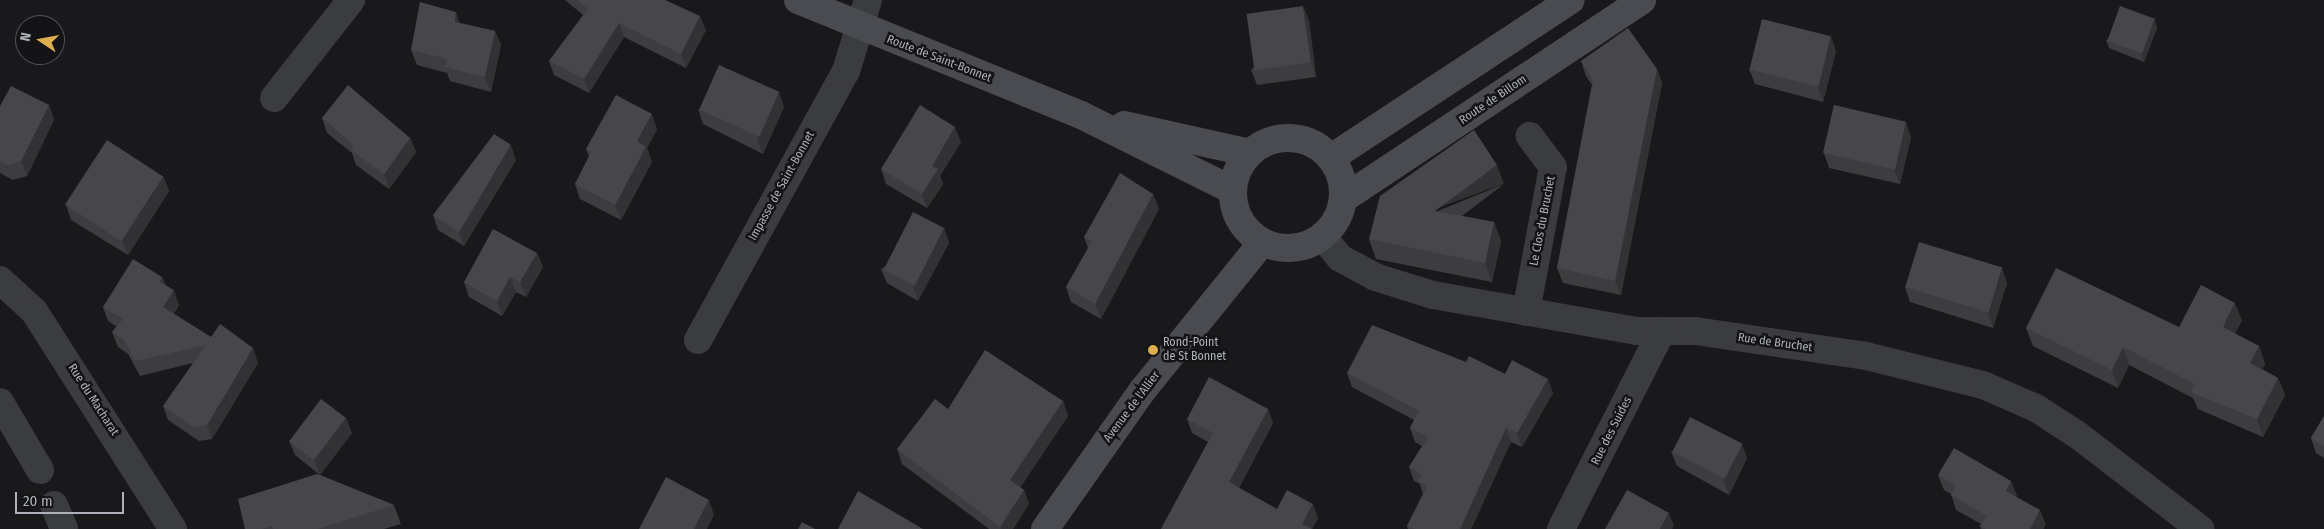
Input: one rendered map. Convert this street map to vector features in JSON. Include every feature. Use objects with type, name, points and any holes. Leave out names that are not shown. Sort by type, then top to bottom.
[{"type":"main road","name":"Route de Saint-Bonnet","points":[[798,0],[856,27],[1081,115],[1232,190]]},
{"type":"main road","points":[[1331,158],[1571,0]]},
{"type":"main road","name":"Route de Billom","points":[[1343,199],[1642,0]]},
{"type":"main road","name":"Route de Saint-Bonnet","points":[[1081,115],[1250,153]]},
{"type":"main road","points":[[1290,138],[1313,144],[1331,158],[1341,177],[1343,199],[1337,219],[1323,237],[1292,248],[1262,243],[1246,230],[1234,210],[1232,190],[1237,170],[1250,153],[1269,141],[1290,138]]},
{"type":"main road","name":"Avenue de l'Allier","points":[[1045,529],[1142,391],[1262,243]]},
{"type":"street","points":[[274,98],[351,0]]},
{"type":"street","name":"Impasse de Saint-Bonnet","points":[[698,340],[846,71],[856,27],[868,0]]},
{"type":"street","name":"Le Clos du Bruchet","points":[[1526,312],[1553,167],[1530,136]]},
{"type":"street","name":"Rue de Bruchet","points":[[1323,237],[1340,258],[1375,278],[1434,295],[1526,312],[1661,333],[1695,331],[1866,356],[1983,385],[2036,408],[2079,436],[2200,529]]},
{"type":"street","name":"Rue du Macharat","points":[[0,280],[34,311],[173,529]]},
{"type":"street","name":"Rue des Suides","points":[[1561,529],[1661,333]]},
{"type":"street","points":[[0,402],[40,470]]},
{"type":"building","points":[[577,0],[665,0],[700,16],[681,54],[619,23],[584,79],[549,61],[588,9]]},
{"type":"building","points":[[420,2],[456,12],[455,22],[495,31],[485,77],[445,67],[447,59],[411,50]]},
{"type":"building","points":[[1303,6],[1311,62],[1254,70],[1247,14]]},
{"type":"building","points":[[2120,6],[2155,19],[2142,53],[2107,41]]},
{"type":"building","points":[[1762,19],[1831,36],[1818,87],[1749,69]]},
{"type":"building","points":[[1628,28],[1657,69],[1615,281],[1557,268],[1593,80],[1581,61]]},
{"type":"building","points":[[719,65],[779,92],[759,137],[699,110]]},
{"type":"building","points":[[348,85],[410,138],[384,174],[351,150],[353,144],[322,118]]},
{"type":"building","points":[[11,86],[49,105],[21,161],[7,165],[0,161],[0,106]]},
{"type":"building","points":[[616,95],[652,114],[637,141],[646,147],[615,205],[575,184],[591,152],[586,149]]},
{"type":"building","points":[[920,105],[955,127],[932,166],[938,169],[922,194],[881,169]]},
{"type":"building","points":[[1834,105],[1906,122],[1895,169],[1823,153]]},
{"type":"building","points":[[1474,130],[1497,165],[1435,211],[1494,222],[1485,263],[1369,239],[1380,196]]},
{"type":"building","points":[[494,134],[511,145],[459,232],[433,215]]},
{"type":"building","points":[[107,140],[163,176],[121,241],[65,205]]},
{"type":"building","points":[[1120,173],[1153,194],[1095,304],[1066,287],[1092,241],[1084,237]]},
{"type":"building","points":[[913,212],[944,228],[915,286],[883,270]]},
{"type":"building","points":[[493,229],[537,253],[520,282],[510,277],[497,301],[464,282]]},
{"type":"building","points":[[1919,242],[2002,267],[1988,312],[1905,287]]},
{"type":"building","points":[[133,259],[162,277],[160,282],[174,290],[163,307],[211,337],[220,324],[253,348],[207,425],[194,427],[163,406],[206,345],[135,361],[123,339],[112,332],[123,319],[103,307]]},
{"type":"building","points":[[2056,268],[2179,327],[2201,285],[2235,303],[2223,327],[2259,346],[2250,363],[2278,378],[2257,419],[2191,392],[2195,384],[2123,347],[2112,370],[2026,328]]},
{"type":"building","points":[[1372,325],[1466,362],[1469,356],[1505,374],[1512,360],[1548,379],[1517,433],[1506,428],[1460,529],[1414,529],[1407,526],[1427,486],[1418,481],[1422,474],[1409,467],[1428,437],[1410,428],[1419,411],[1347,373]]},
{"type":"building","points":[[985,350],[1063,401],[1010,480],[1024,490],[1000,527],[897,449],[935,399],[948,409]]},
{"type":"building","points":[[1209,377],[1268,409],[1229,482],[1277,509],[1287,490],[1313,504],[1302,524],[1312,529],[1161,529],[1213,433],[1187,419]]},
{"type":"building","points":[[321,399],[346,418],[314,460],[289,441]]},
{"type":"building","points":[[2324,416],[2324,446],[2311,438]]},
{"type":"building","points":[[1690,417],[1743,444],[1725,479],[1672,452]]},
{"type":"building","points":[[1954,448],[2011,481],[2006,491],[2040,510],[2030,529],[1986,529],[1980,526],[1987,516],[1951,495],[1956,486],[1938,475]]},
{"type":"building","points":[[317,474],[394,505],[318,529],[273,529],[272,526],[262,529],[245,529],[238,499]]},
{"type":"building","points":[[666,477],[709,500],[694,529],[639,529]]},
{"type":"building","points":[[1627,490],[1669,513],[1660,529],[1605,529]]},
{"type":"building","points":[[858,491],[923,529],[838,529]]},
{"type":"building","points":[[802,522],[815,529],[798,529]]},
{"type":"place","name":"Rond-Point de St Bonnet","points":[[1153,350]]}]
